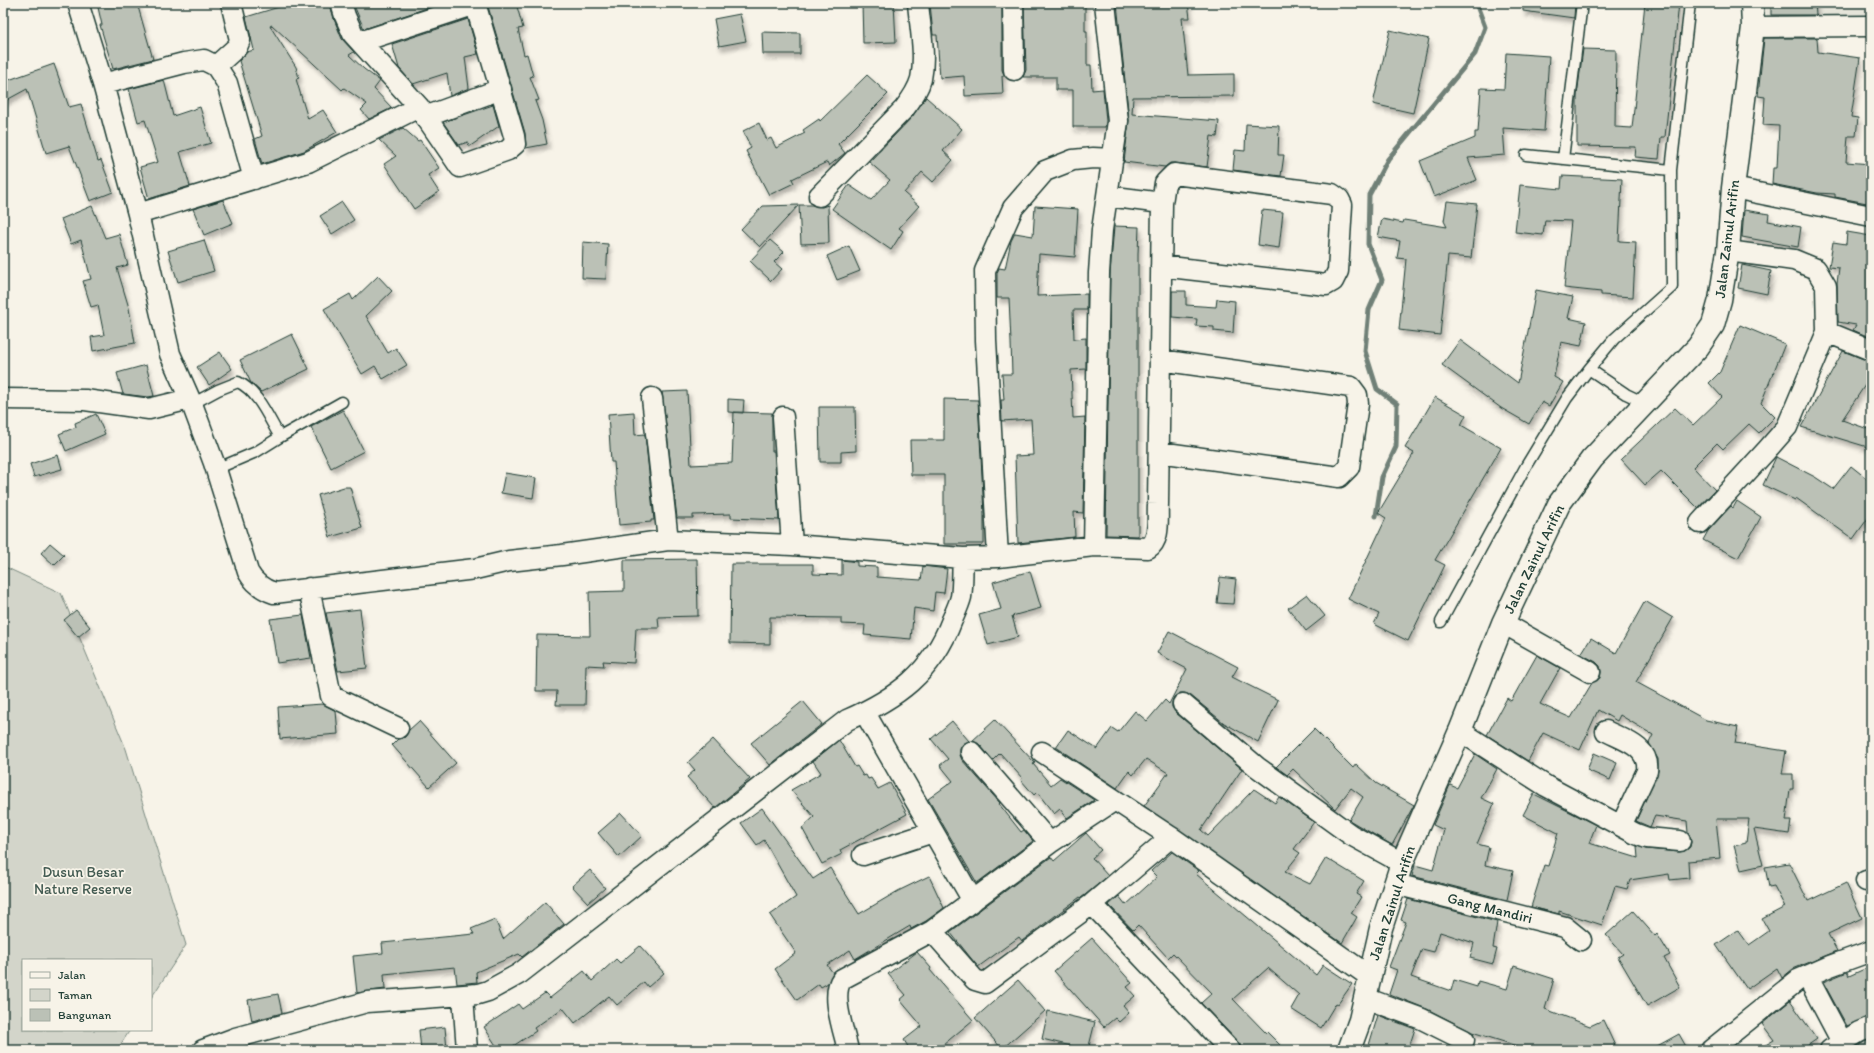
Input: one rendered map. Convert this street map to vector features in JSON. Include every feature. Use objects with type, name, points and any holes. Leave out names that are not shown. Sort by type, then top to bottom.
[{"type":"street","points":[[78,3],[103,84],[138,214],[170,354],[191,402],[216,469],[250,576],[261,586],[274,592],[475,569],[509,560],[562,555],[668,540],[792,546],[962,558],[998,557],[1094,546],[1148,548],[1153,545],[1156,538],[1159,452],[1161,266],[1162,203],[1165,183],[1174,174],[1332,194],[1339,199],[1342,205],[1338,271],[1333,281],[1326,285],[1161,266]]},
{"type":"street","points":[[216,66],[237,47],[240,40],[231,3]]},
{"type":"street","points":[[341,3],[349,26],[360,42],[422,112],[460,167],[508,150],[515,144],[501,89],[475,4],[360,42]]},
{"type":"street","points":[[819,196],[904,109],[915,94],[921,79],[922,63],[918,3]]},
{"type":"street","points":[[1012,3],[1014,70]]},
{"type":"street","points":[[1094,546],[1099,273],[1102,230],[1118,121],[1106,3]]},
{"type":"street","name":"Jalan Zainul Arifin","points":[[1348,1050],[1360,1020],[1381,928],[1402,863],[1460,731],[1504,623],[1559,504],[1592,460],[1698,347],[1713,325],[1720,300],[1728,251],[1733,188],[1752,27],[1752,3]]},
{"type":"street","points":[[1752,27],[1871,26]]},
{"type":"street","points":[[103,84],[184,63],[204,60],[216,66],[227,83],[254,179]]},
{"type":"street","points":[[138,214],[308,162],[422,112],[501,89]]},
{"type":"street","points":[[998,557],[986,340],[985,271],[1013,208],[1045,171],[1073,160],[1093,158],[1113,159]]},
{"type":"street","points":[[1733,188],[1871,216]]},
{"type":"street","points":[[1107,196],[1162,203]]},
{"type":"street","points":[[1700,523],[1787,427],[1827,332],[1826,286],[1816,269],[1794,260],[1728,251]]},
{"type":"street","points":[[1827,332],[1871,350]]},
{"type":"street","points":[[1159,452],[1339,477],[1350,467],[1358,404],[1357,395],[1351,387],[1160,360]]},
{"type":"street","points":[[652,398],[668,540]]},
{"type":"street","points":[[3,399],[85,400],[149,409],[191,402]]},
{"type":"street","points":[[783,417],[792,546]]},
{"type":"street","points":[[203,1050],[235,1038],[367,1002],[463,996],[488,991],[519,974],[841,725],[908,686],[933,659],[947,634],[961,597],[962,558]]},
{"type":"street","points":[[309,588],[331,696],[398,728]]},
{"type":"street","points":[[1504,623],[1590,672]]},
{"type":"street","points":[[1183,704],[1257,767],[1351,835],[1402,863]]},
{"type":"street","points":[[865,712],[973,902]]},
{"type":"street","points":[[1460,731],[1546,786],[1621,826],[1647,838],[1680,841]]},
{"type":"street","points":[[1606,731],[1636,746],[1646,758],[1648,763],[1646,772],[1621,826]]},
{"type":"street","points":[[971,752],[1050,843]]},
{"type":"street","points":[[1042,752],[1171,836],[1369,976]]},
{"type":"street","points":[[848,1050],[838,1007],[838,984],[842,979],[932,931],[973,902],[1050,843],[1115,800]]},
{"type":"street","points":[[863,855],[933,832]]},
{"type":"street","points":[[932,931],[975,980],[985,982],[1092,904],[1171,836]]},
{"type":"street","name":"Gang Mandiri","points":[[1395,884],[1565,927],[1581,940]]},
{"type":"street","points":[[1092,904],[1230,1050]]},
{"type":"street","points":[[1711,1050],[1798,980],[1871,951]]},
{"type":"street","points":[[1807,976],[1836,1046],[1871,1027]]},
{"type":"street","points":[[463,996],[468,1050]]},
{"type":"street","points":[[1365,998],[1422,1019],[1464,1040]]},
{"type":"lane","points":[[1563,159],[1582,3]]},
{"type":"lane","points":[[1441,622],[1526,466],[1568,398],[1589,369],[1614,339],[1672,287],[1671,170],[1690,3]]},
{"type":"lane","points":[[1526,154],[1671,170]]},
{"type":"lane","points":[[1589,369],[1626,394],[1645,403]]},
{"type":"lane","points":[[191,402],[238,382],[246,386],[255,397],[280,437]]},
{"type":"lane","points":[[216,469],[256,452],[342,402]]},
{"type":"shaded area","points":[[1765,3],[1871,3],[1871,20],[1766,20]]},
{"type":"green space","name":"Dusun Besar Nature Reserve","points":[[3,566],[61,593],[126,749],[186,945],[152,996],[152,959],[22,959],[22,1031],[129,1031],[117,1050],[3,1050]]},
{"type":"building","points":[[97,3],[137,3],[153,59],[113,69],[100,25],[102,25]]},
{"type":"building","points":[[292,3],[330,3],[334,19],[342,39],[354,52],[349,55],[380,81],[374,89],[392,108],[369,119],[361,110],[367,104],[344,88],[342,90],[272,25],[270,26],[296,67],[299,78],[296,79],[308,119],[323,110],[337,132],[304,151],[262,164],[255,139],[262,136],[239,61],[247,52],[254,50],[246,17]]},
{"type":"building","points":[[353,3],[442,3],[364,29]]},
{"type":"building","points":[[487,3],[516,3],[523,28],[518,29],[524,55],[527,54],[533,76],[530,77],[539,100],[535,101],[542,120],[547,144],[526,148],[525,133]]},
{"type":"building","points":[[862,3],[894,3],[896,42],[863,43]]},
{"type":"building","points":[[930,3],[1002,3],[1002,70],[1005,76],[1002,76],[1003,94],[965,96],[964,76],[940,78],[937,35],[933,35]]},
{"type":"building","points":[[1024,3],[1085,3],[1087,65],[1091,65],[1092,90],[1103,89],[1106,121],[1105,127],[1073,127],[1073,90],[1056,90],[1056,77],[1023,77],[1026,70]]},
{"type":"building","points":[[1117,3],[1188,3],[1190,18],[1182,18],[1188,75],[1234,74],[1234,96],[1133,97],[1132,114],[1219,121],[1217,137],[1211,136],[1207,167],[1170,163],[1165,167],[1124,162],[1129,120]]},
{"type":"building","points":[[1523,3],[1575,3],[1574,18],[1523,11]]},
{"type":"building","points":[[1645,3],[1679,3],[1665,137],[1661,137],[1659,159],[1635,157],[1636,147],[1577,146],[1577,95],[1583,49],[1616,50],[1615,127],[1632,128]]},
{"type":"building","points":[[1771,3],[1815,3],[1816,15],[1771,15]]},
{"type":"building","points":[[740,14],[746,41],[719,46],[714,19]]},
{"type":"building","points":[[468,19],[478,54],[465,57],[469,88],[450,96],[447,73],[413,84],[399,68],[392,44]]},
{"type":"building","points":[[1390,30],[1429,39],[1413,113],[1373,104]]},
{"type":"building","points":[[762,32],[800,33],[800,54],[763,54]]},
{"type":"building","points":[[1764,38],[1817,38],[1818,52],[1860,58],[1851,117],[1858,118],[1856,136],[1848,136],[1846,162],[1871,164],[1867,203],[1835,197],[1835,194],[1817,193],[1772,184],[1773,168],[1777,168],[1779,126],[1763,125],[1765,97],[1758,96]]},
{"type":"building","points":[[1506,53],[1549,56],[1544,131],[1503,128],[1505,155],[1468,158],[1477,180],[1434,197],[1420,161],[1475,138],[1475,132],[1478,132],[1481,88],[1504,89]]},
{"type":"building","points":[[54,64],[69,107],[81,104],[98,161],[101,160],[113,192],[90,201],[69,146],[46,153],[27,89],[3,102],[3,82]]},
{"type":"building","points":[[867,75],[888,94],[838,144],[845,153],[829,166],[827,162],[792,179],[794,183],[769,195],[746,151],[751,148],[743,131],[759,123],[767,140],[771,138],[776,148],[805,133],[803,130],[819,119],[820,121]]},
{"type":"building","points":[[164,80],[173,116],[200,107],[211,143],[180,152],[190,186],[149,199],[140,167],[158,162],[145,120],[138,122],[129,89]]},
{"type":"building","points":[[926,97],[962,129],[943,151],[953,160],[933,182],[922,172],[904,193],[919,206],[899,228],[903,231],[891,250],[832,209],[849,185],[871,200],[890,180],[869,162],[912,117]]},
{"type":"building","points":[[493,105],[499,126],[469,147],[468,142],[459,145],[443,122]]},
{"type":"building","points":[[1246,124],[1279,126],[1278,155],[1284,155],[1281,176],[1233,170],[1235,150],[1245,151]]},
{"type":"building","points":[[403,128],[418,141],[420,140],[439,168],[428,175],[439,192],[414,209],[384,164],[396,156],[379,140]]},
{"type":"building","points":[[1562,176],[1622,179],[1619,241],[1636,242],[1633,297],[1601,295],[1601,292],[1564,288],[1571,221],[1545,220],[1543,235],[1515,232],[1520,185],[1561,189]]},
{"type":"building","points":[[223,200],[233,223],[204,235],[193,209]]},
{"type":"building","points":[[1447,201],[1477,204],[1471,258],[1448,256],[1440,335],[1399,330],[1406,259],[1397,258],[1400,241],[1378,237],[1382,219],[1403,223],[1404,220],[1447,227],[1444,221]]},
{"type":"building","points":[[342,202],[354,220],[332,234],[320,216]]},
{"type":"building","points":[[799,205],[822,207],[828,205],[829,243],[801,244]]},
{"type":"building","points":[[799,205],[760,247],[741,229],[763,206]]},
{"type":"building","points":[[92,206],[105,238],[119,234],[128,265],[117,268],[129,308],[135,343],[93,351],[91,337],[104,335],[98,305],[91,307],[83,281],[91,279],[81,240],[71,244],[61,219]]},
{"type":"building","points":[[1035,206],[1078,209],[1075,257],[1039,254],[1037,296],[1087,294],[1087,310],[1073,310],[1074,339],[1086,338],[1086,369],[1071,370],[1073,418],[1085,417],[1083,513],[1074,512],[1075,537],[1018,543],[1015,456],[1033,455],[1031,419],[1002,421],[1001,400],[1004,400],[1002,374],[1012,374],[1011,342],[1009,298],[997,298],[997,273],[999,268],[1005,269],[1011,241],[1015,233],[1033,236]]},
{"type":"building","points":[[1262,210],[1283,212],[1279,248],[1258,245]]},
{"type":"building","points":[[1744,210],[1769,214],[1768,221],[1801,227],[1798,247],[1742,237]]},
{"type":"building","points":[[1114,226],[1139,227],[1138,536],[1106,535],[1110,274]]},
{"type":"building","points":[[1847,232],[1871,236],[1871,338],[1853,330],[1856,325],[1838,322],[1837,283],[1839,268],[1829,267],[1833,242],[1846,244]]},
{"type":"building","points":[[204,240],[214,271],[178,282],[168,251]]},
{"type":"building","points":[[770,240],[784,252],[774,262],[782,269],[771,281],[750,261]]},
{"type":"building","points":[[583,242],[608,244],[606,279],[582,278]]},
{"type":"building","points":[[849,246],[860,271],[837,280],[827,256]]},
{"type":"building","points":[[1742,265],[1771,271],[1767,294],[1738,288]]},
{"type":"building","points":[[378,276],[392,291],[366,316],[388,353],[396,348],[407,365],[383,379],[375,366],[362,374],[324,309],[350,294],[353,300]]},
{"type":"building","points":[[1536,290],[1573,297],[1568,318],[1586,322],[1581,346],[1561,342],[1554,377],[1563,382],[1549,406],[1542,402],[1529,424],[1501,408],[1442,365],[1460,340],[1518,383]]},
{"type":"building","points":[[1172,291],[1186,291],[1186,305],[1216,307],[1217,299],[1235,301],[1233,333],[1214,331],[1214,327],[1196,326],[1197,319],[1172,317]]},
{"type":"building","points":[[1740,325],[1785,344],[1761,403],[1775,417],[1759,433],[1749,424],[1723,449],[1717,443],[1693,467],[1715,490],[1698,508],[1661,471],[1645,485],[1621,459],[1675,408],[1693,425],[1722,397],[1709,383],[1720,372]]},
{"type":"building","points":[[292,334],[309,369],[261,392],[251,383],[240,360]]},
{"type":"building","points":[[1843,351],[1871,362],[1871,376],[1842,420],[1871,430],[1871,448],[1801,427]]},
{"type":"building","points":[[220,352],[232,369],[209,385],[197,367]]},
{"type":"building","points":[[146,365],[154,396],[148,397],[123,394],[117,373]]},
{"type":"building","points":[[687,391],[691,465],[732,463],[734,412],[772,413],[772,451],[774,451],[779,520],[731,518],[731,514],[693,515],[693,518],[677,518],[662,392]]},
{"type":"building","points":[[1435,397],[1466,415],[1461,425],[1501,448],[1435,560],[1445,565],[1408,641],[1374,624],[1379,614],[1348,599],[1386,518],[1378,513],[1414,453],[1405,448]]},
{"type":"building","points":[[728,399],[744,400],[743,413],[728,412]]},
{"type":"building","points":[[944,399],[978,400],[984,514],[984,544],[944,544],[944,475],[911,475],[910,440],[944,440]]},
{"type":"building","points":[[819,407],[855,407],[856,451],[841,452],[841,462],[820,462]]},
{"type":"building","points":[[343,410],[364,451],[331,468],[311,427]]},
{"type":"building","points":[[634,412],[635,435],[645,434],[654,520],[651,520],[651,522],[619,525],[614,462],[611,462],[608,414]]},
{"type":"building","points":[[96,414],[105,434],[66,451],[59,434],[76,427],[75,423]]},
{"type":"building","points":[[58,455],[62,469],[34,477],[30,464]]},
{"type":"building","points":[[1776,457],[1815,477],[1833,489],[1851,466],[1871,482],[1871,514],[1853,539],[1796,498],[1795,500],[1763,485]]},
{"type":"building","points":[[505,473],[536,478],[533,498],[501,493]]},
{"type":"building","points":[[344,487],[350,487],[362,528],[330,537],[318,495]]},
{"type":"building","points":[[1737,501],[1761,517],[1738,558],[1703,540],[1708,531],[1731,506],[1733,508]]},
{"type":"building","points":[[50,543],[64,555],[54,565],[41,553]]},
{"type":"building","points":[[697,559],[698,616],[658,617],[659,628],[636,628],[634,663],[603,661],[604,666],[586,665],[585,705],[556,705],[557,691],[536,691],[537,635],[590,636],[589,592],[624,591],[624,560]]},
{"type":"building","points":[[842,560],[857,562],[857,566],[877,567],[877,577],[921,580],[923,566],[947,569],[944,593],[935,592],[933,611],[914,608],[911,639],[864,635],[865,625],[841,624],[841,618],[770,617],[770,644],[730,643],[731,564],[813,564],[813,574],[842,575]]},
{"type":"building","points":[[1030,571],[1041,608],[1012,616],[1018,637],[988,645],[979,615],[1001,609],[993,582]]},
{"type":"building","points":[[1220,577],[1236,579],[1233,604],[1217,603]]},
{"type":"building","points":[[1307,594],[1325,616],[1306,631],[1288,608]]},
{"type":"building","points":[[1645,601],[1673,618],[1636,682],[1706,720],[1738,727],[1735,743],[1786,751],[1782,774],[1793,774],[1793,789],[1790,789],[1786,821],[1791,821],[1789,834],[1754,829],[1763,865],[1741,870],[1734,846],[1746,843],[1749,819],[1716,819],[1720,858],[1688,861],[1689,878],[1670,880],[1669,874],[1630,880],[1627,889],[1615,886],[1602,925],[1559,911],[1559,914],[1531,907],[1544,865],[1548,866],[1558,833],[1523,815],[1534,794],[1596,825],[1589,843],[1638,858],[1637,846],[1646,849],[1679,852],[1685,851],[1690,847],[1691,842],[1688,833],[1687,821],[1655,816],[1650,827],[1636,821],[1658,771],[1658,759],[1649,743],[1653,735],[1620,715],[1617,721],[1598,710],[1580,750],[1543,733],[1528,761],[1487,735],[1507,698],[1511,701],[1537,655],[1560,668],[1540,704],[1571,718],[1592,683],[1600,678],[1600,666],[1596,662],[1581,654],[1591,638],[1616,653]]},
{"type":"building","points":[[360,609],[367,668],[338,671],[326,613]]},
{"type":"building","points":[[76,610],[90,627],[78,637],[64,620]]},
{"type":"building","points":[[303,615],[311,658],[277,663],[270,619]]},
{"type":"building","points":[[1169,631],[1238,667],[1232,677],[1278,700],[1258,742],[1224,723],[1190,695],[1180,693],[1174,697],[1172,707],[1176,713],[1242,769],[1201,830],[1208,836],[1254,789],[1275,803],[1279,797],[1314,822],[1294,849],[1300,853],[1285,872],[1310,884],[1326,858],[1364,881],[1356,894],[1361,897],[1351,913],[1357,917],[1342,943],[1144,806],[1168,773],[1146,759],[1133,775],[1129,771],[1117,788],[1056,747],[1068,730],[1097,749],[1112,728],[1118,732],[1135,711],[1147,721],[1165,700],[1169,704],[1187,669],[1157,653]]},
{"type":"building","points":[[803,701],[822,724],[770,765],[751,743]]},
{"type":"building","points":[[323,704],[336,711],[338,734],[280,739],[278,707]]},
{"type":"building","points":[[995,720],[1035,763],[1033,764],[1051,785],[1060,778],[1094,800],[1067,818],[1060,809],[1054,814],[1037,792],[1034,795],[1021,780],[1022,778],[1000,753],[993,760],[979,744],[972,741]]},
{"type":"building","points":[[419,721],[456,763],[429,787],[392,745],[398,739],[405,737],[409,730]]},
{"type":"building","points":[[952,721],[969,741],[963,744],[960,749],[962,760],[1000,803],[999,804],[1021,832],[1024,830],[1033,841],[977,883],[928,799],[953,781],[940,765],[948,759],[931,739]]},
{"type":"building","points":[[1314,729],[1353,768],[1356,764],[1376,783],[1414,805],[1392,845],[1349,820],[1363,797],[1351,788],[1335,809],[1293,769],[1287,775],[1276,767]]},
{"type":"building","points":[[713,739],[750,779],[715,808],[687,777],[695,770],[688,762]]},
{"type":"building","points":[[839,740],[855,767],[857,766],[863,776],[866,775],[868,779],[871,778],[878,789],[890,783],[907,814],[840,850],[842,854],[822,864],[802,828],[814,817],[791,790],[821,773],[813,761]]},
{"type":"building","points":[[1594,753],[1617,763],[1610,780],[1587,770]]},
{"type":"building","points":[[1475,754],[1497,769],[1481,798],[1494,804],[1477,844],[1489,847],[1485,865],[1513,871],[1507,900],[1412,876],[1415,865],[1433,870],[1444,830],[1433,825],[1450,785],[1457,788]]},
{"type":"building","points":[[762,808],[813,879],[830,868],[859,914],[898,891],[929,876],[944,908],[926,921],[911,929],[910,926],[855,959],[850,950],[827,965],[833,973],[828,983],[821,987],[819,984],[797,1000],[775,969],[796,953],[770,915],[796,897],[764,840],[757,845],[741,823]]},
{"type":"building","points":[[621,813],[642,836],[619,857],[598,833]]},
{"type":"building","points":[[1086,833],[1101,850],[1092,858],[1108,876],[1085,895],[1081,898],[1080,897],[1022,941],[1019,937],[978,967],[950,932],[1051,857],[1054,861]]},
{"type":"building","points":[[1172,852],[1199,871],[1196,874],[1316,975],[1323,965],[1352,984],[1338,1004],[1336,1003],[1321,1028],[1291,1009],[1299,995],[1268,968],[1233,999],[1285,1050],[1241,1050],[1238,1042],[1201,1003],[1212,993],[1173,953],[1168,958],[1138,925],[1133,930],[1109,905],[1119,896],[1126,905],[1157,877],[1151,871]]},
{"type":"building","points":[[1789,863],[1808,901],[1846,883],[1862,918],[1828,934],[1837,951],[1793,969],[1782,978],[1777,968],[1747,989],[1716,945],[1738,930],[1749,945],[1769,931],[1762,919],[1785,907],[1774,886],[1769,887],[1765,867]]},
{"type":"building","points":[[590,870],[605,888],[588,903],[572,886]]},
{"type":"building","points":[[1408,899],[1497,922],[1493,948],[1497,949],[1493,964],[1470,958],[1474,943],[1440,932],[1434,952],[1422,949],[1411,977],[1451,991],[1454,980],[1477,987],[1478,981],[1507,989],[1514,966],[1554,979],[1545,1009],[1590,1026],[1603,1020],[1617,1050],[1530,1050],[1472,1032],[1427,1009],[1389,994],[1397,970],[1389,967],[1406,922],[1401,920]]},
{"type":"building","points":[[545,902],[564,924],[522,957],[519,954],[476,972],[477,982],[457,984],[455,967],[384,974],[385,989],[357,993],[353,956],[383,953],[382,943],[474,934],[471,929],[495,919],[503,939]]},
{"type":"building","points":[[1633,911],[1655,936],[1657,934],[1670,955],[1664,958],[1680,987],[1647,1006],[1618,957],[1623,954],[1606,935]]},
{"type":"building","points":[[1092,938],[1132,983],[1127,987],[1135,996],[1123,1006],[1129,1013],[1119,1022],[1115,1018],[1104,1027],[1054,971]]},
{"type":"building","points":[[640,946],[664,973],[648,987],[644,982],[617,1005],[609,996],[575,1023],[563,1008],[534,1028],[536,1031],[507,1050],[499,1050],[484,1027],[518,1004],[522,1009],[545,993],[550,998],[584,971],[592,981],[616,959],[620,963]]},
{"type":"building","points":[[917,952],[931,968],[930,970],[973,1020],[937,1050],[910,1050],[904,1040],[922,1026],[900,1000],[906,995],[888,974]]},
{"type":"building","points":[[1871,966],[1871,1016],[1847,1026],[1823,982],[1847,972],[1849,976]]},
{"type":"building","points":[[1018,980],[1045,1011],[1002,1049],[975,1018]]},
{"type":"building","points":[[278,994],[282,1013],[252,1021],[248,1000]]},
{"type":"building","points":[[1790,1001],[1817,1039],[1801,1050],[1757,1050],[1774,1040],[1762,1024]]},
{"type":"building","points":[[1048,1011],[1095,1022],[1088,1050],[1042,1039]]},
{"type":"building","points":[[1378,1015],[1415,1029],[1408,1050],[1384,1050],[1369,1045]]},
{"type":"building","points":[[445,1027],[447,1050],[421,1050],[419,1030]]},
{"type":"building","points":[[1679,1034],[1688,1050],[1650,1050]]},
{"type":"building","points":[[1871,1039],[1871,1050],[1852,1050],[1864,1042]]},
{"type":"waterway","points":[[1376,516],[1382,477],[1396,447],[1397,404],[1377,389],[1365,351],[1369,310],[1382,280],[1368,244],[1369,195],[1388,159],[1475,54],[1485,27],[1476,3]]}]
